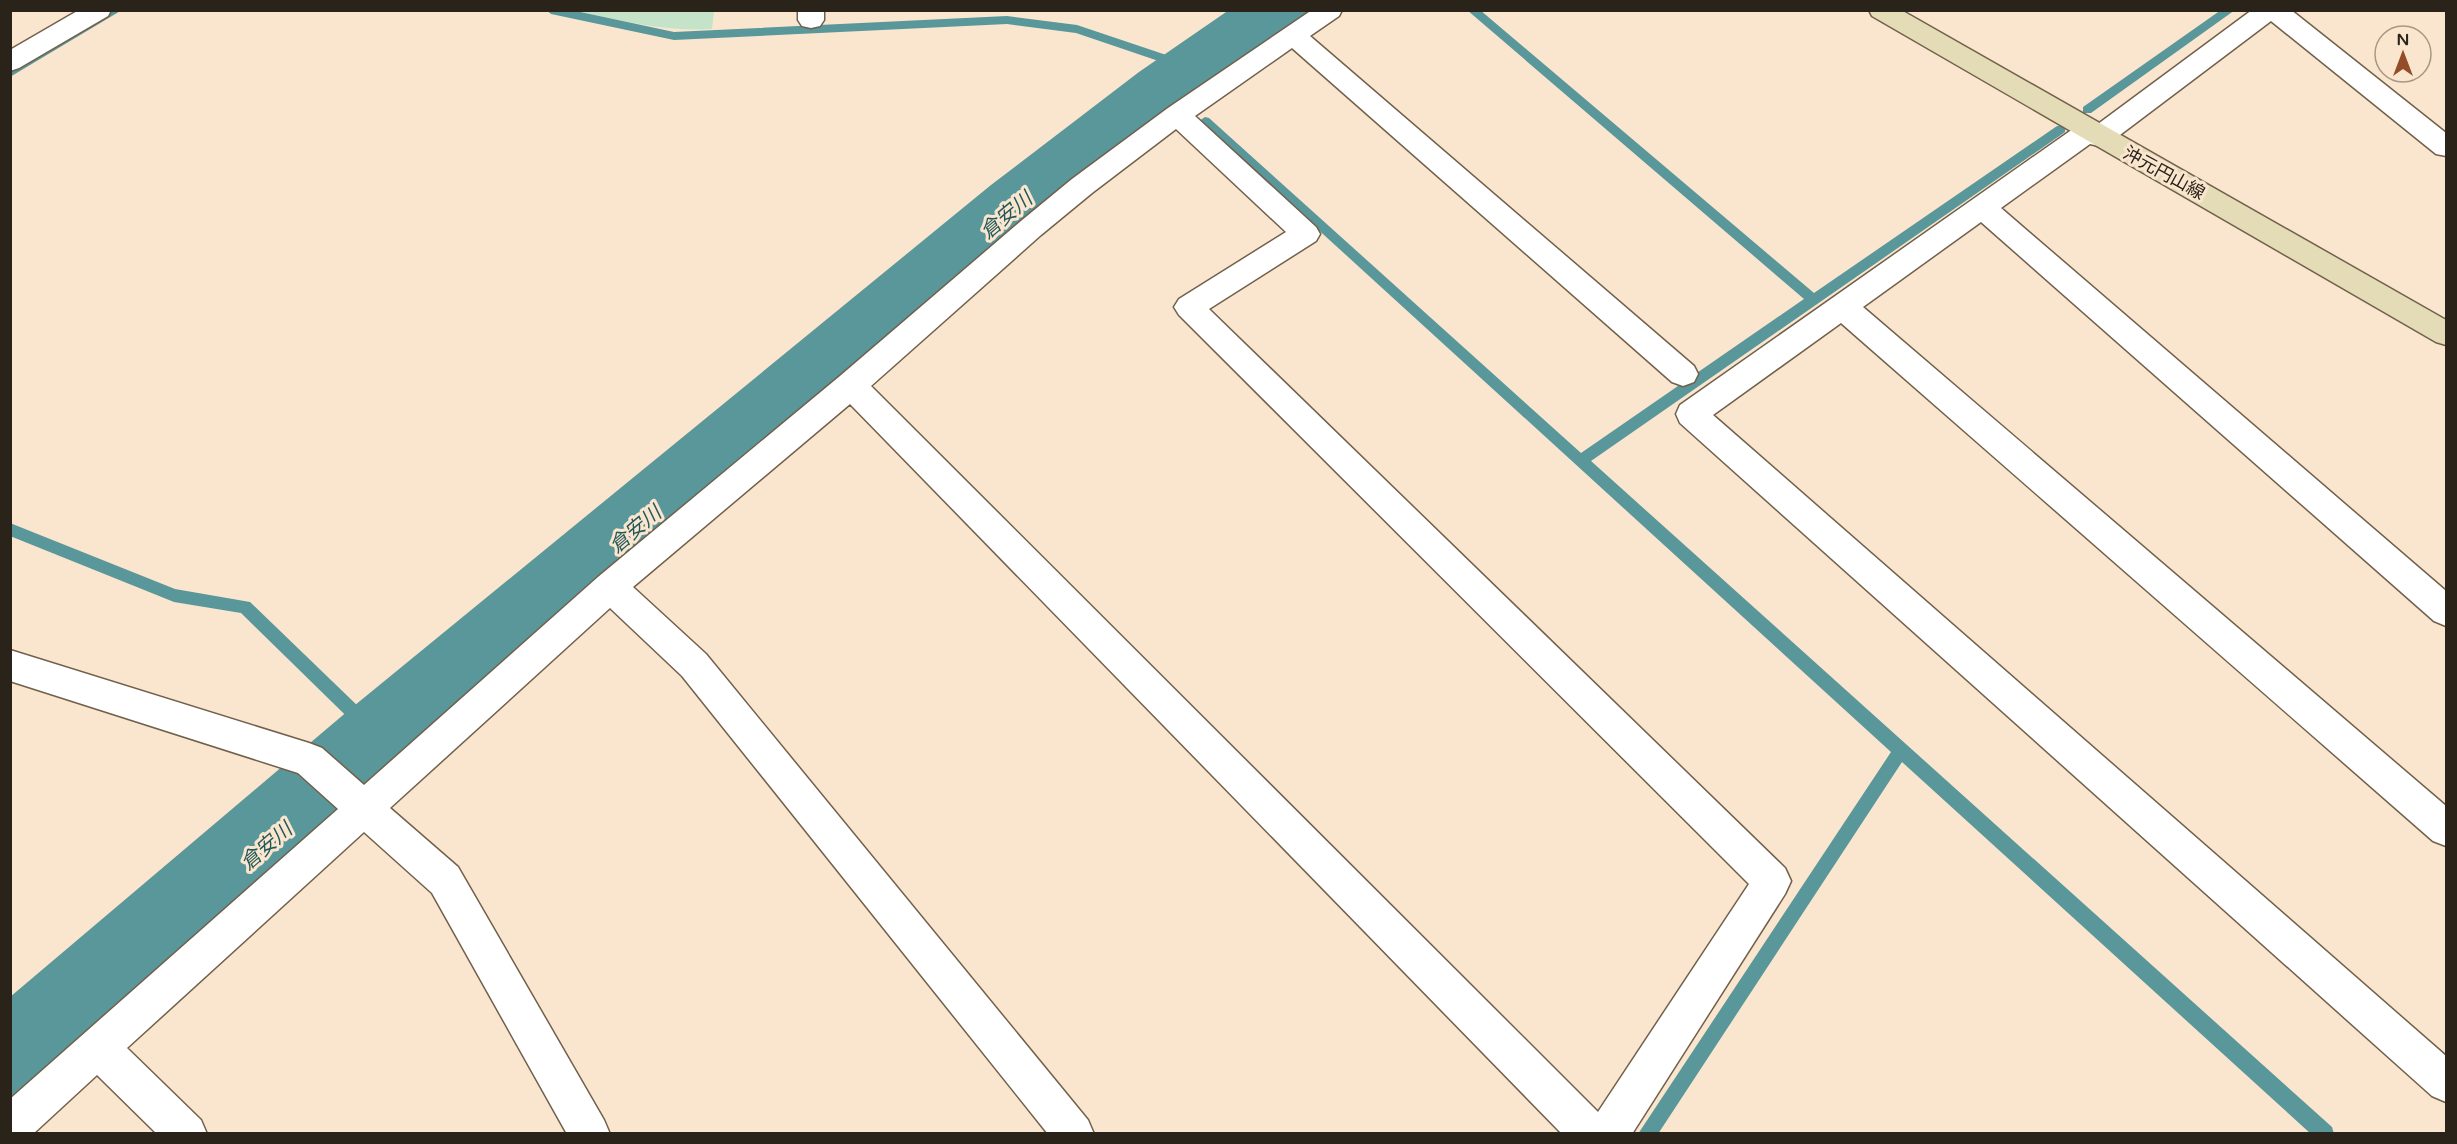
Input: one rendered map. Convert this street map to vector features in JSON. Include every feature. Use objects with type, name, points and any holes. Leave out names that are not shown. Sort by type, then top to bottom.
[{"type":"main road","name":"沖元円山線","points":[[1881,10],[2446,334]]},
{"type":"street","points":[[10,62],[99,10]]},
{"type":"street","points":[[10,1127],[360,806],[610,587],[851,385],[1082,186],[1177,115],[1330,10]]},
{"type":"street","points":[[2269,10],[2094,134],[1982,207],[1691,414],[2446,1082]]},
{"type":"street","points":[[2274,10],[2446,147]]},
{"type":"street","points":[[1293,35],[1683,374]]},
{"type":"street","points":[[1177,115],[1306,234],[1189,307],[1772,881],[1608,1134]]},
{"type":"street","points":[[1982,207],[2446,611]]},
{"type":"street","points":[[1843,306],[2446,829]]},
{"type":"street","points":[[851,385],[1591,1134]]},
{"type":"street","points":[[610,587],[694,665],[1074,1134]]},
{"type":"street","points":[[10,665],[309,760],[445,880],[590,1134]]},
{"type":"street","points":[[98,1048],[187,1134]]},
{"type":"green space","points":[[714,10],[712,29],[677,29],[644,25],[576,11]]},
{"type":"waterway","points":[[10,73],[117,10]]},
{"type":"waterway","points":[[551,10],[674,36],[1007,20],[1077,29],[1195,69]]},
{"type":"waterway","name":"倉安川","points":[[10,1070],[384,742],[1018,205],[1165,90],[1278,10]]},
{"type":"waterway","points":[[1472,10],[1814,300]]},
{"type":"waterway","points":[[2087,110],[2230,10]]},
{"type":"waterway","points":[[1165,90],[1179,97]]},
{"type":"waterway","points":[[1205,121],[1901,750]]},
{"type":"waterway","points":[[1814,300],[2061,129]]},
{"type":"waterway","points":[[1582,460],[1814,300]]},
{"type":"waterway","points":[[10,529],[174,595],[245,607],[384,742]]},
{"type":"waterway","points":[[1647,1134],[1901,750]]},
{"type":"waterway","points":[[1901,750],[2325,1134]]}]
